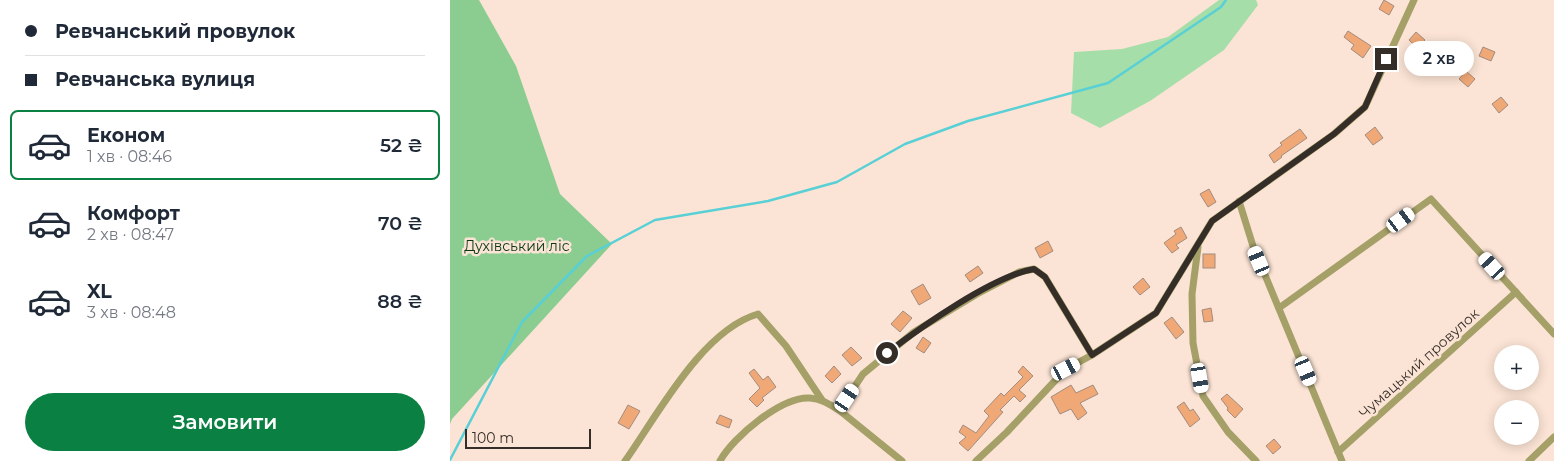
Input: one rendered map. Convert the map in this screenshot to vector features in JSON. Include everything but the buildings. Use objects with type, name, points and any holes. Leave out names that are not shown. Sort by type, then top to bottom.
[{"type":"street","points":[[976,461],[1066,369],[1092,355],[1156,313],[1212,221],[1334,134],[1365,107],[1414,0]]},
{"type":"street","points":[[1279,308],[1431,198],[1554,334]]},
{"type":"street","points":[[1239,202],[1253,246],[1342,461]]},
{"type":"street","points":[[1198,244],[1192,294],[1193,343],[1203,396],[1228,432],[1256,461]]},
{"type":"street","points":[[839,410],[863,374],[914,332],[1019,272],[1034,269],[1045,277],[1092,355]]},
{"type":"street","name":"Чумацький провулок","points":[[1338,452],[1516,292]]},
{"type":"street","points":[[625,461],[672,389],[718,337],[745,318],[758,314],[786,346],[822,400]]},
{"type":"street","points":[[720,461],[751,426],[796,399],[810,398],[822,400],[839,410],[902,461]]},
{"type":"street","points":[[1529,461],[1554,437]]},
{"type":"green space","name":"Духівський ліс","points":[[450,0],[479,0],[516,66],[560,194],[612,244],[452,419],[450,424]]},
{"type":"green space","points":[[1219,0],[1256,0],[1258,5],[1224,50],[1150,101],[1100,128],[1071,113],[1074,52],[1122,49],[1168,37]]},
{"type":"waterway","points":[[450,460],[522,322],[587,256],[655,220],[768,201],[837,182],[905,144],[968,121],[1108,83],[1221,7],[1226,0]]},
{"type":"route","points":[[887,353],[914,332],[976,294],[1019,272],[1034,269],[1045,277],[1092,355],[1156,313],[1212,221],[1334,134],[1365,107],[1386,59]]}]
